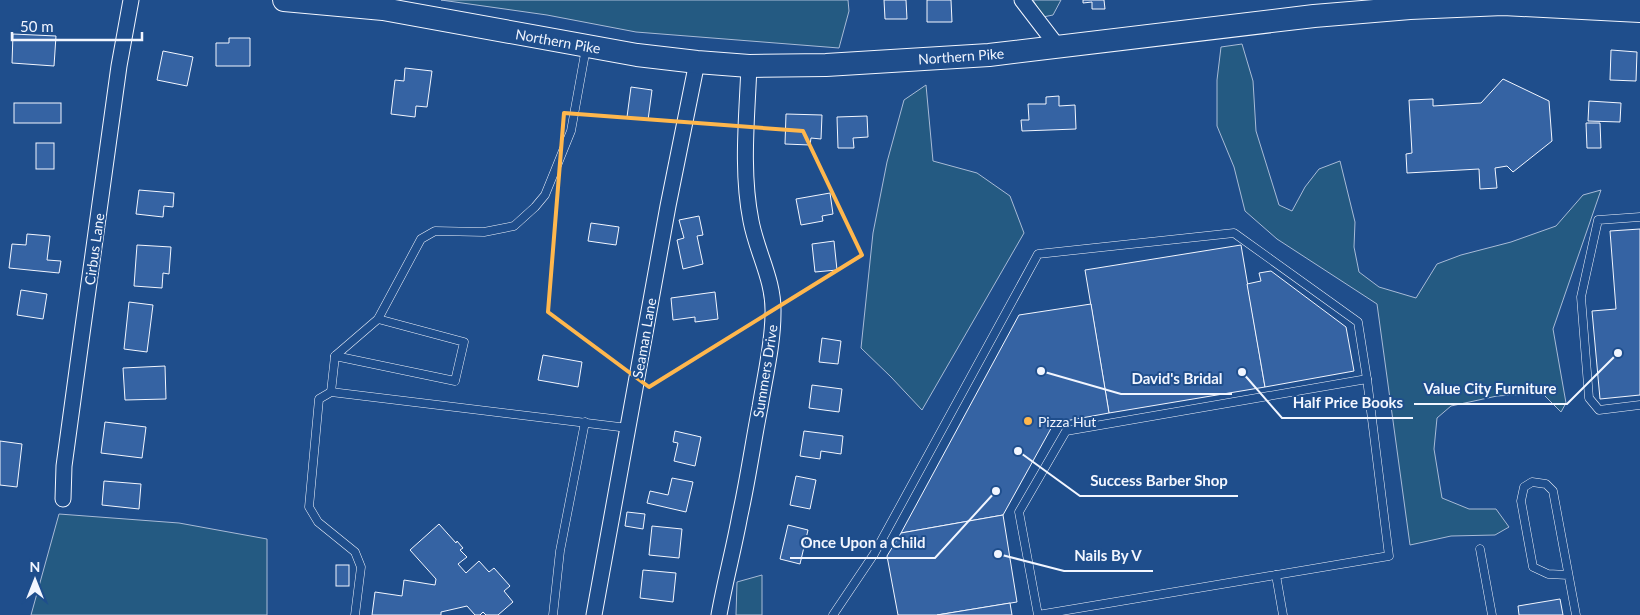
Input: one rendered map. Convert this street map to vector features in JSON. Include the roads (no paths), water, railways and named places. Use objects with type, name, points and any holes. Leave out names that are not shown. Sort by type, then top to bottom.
[{"type":"street","name":"Cirbus Lane","points":[[63,499],[64,466],[77,370],[119,66],[131,0]]},
{"type":"street","name":"Northern Pike","points":[[284,0],[383,9],[637,55],[749,66],[855,64],[989,55],[1314,16],[1410,8],[1503,4],[1640,11]]},
{"type":"street","points":[[1022,0],[1058,47]]},
{"type":"street","name":"Seaman Lane","points":[[594,615],[668,206],[697,62]]},
{"type":"street","name":"Summers Drive","points":[[719,615],[763,391],[774,314],[773,294],[769,276],[757,246],[748,200],[746,165],[749,66]]},
{"type":"lane","points":[[331,392],[335,356],[378,320],[421,240],[435,230],[484,232],[514,226],[531,212],[545,195],[571,132],[586,46]]},
{"type":"lane","points":[[1640,216],[1598,220],[1581,297],[1589,398],[1599,410],[1640,406]]},
{"type":"lane","points":[[833,615],[874,554],[1038,254],[1234,232],[1358,322],[1367,378],[1389,556],[1038,615],[1019,512],[1066,431],[1367,378]]},
{"type":"lane","points":[[335,356],[455,381],[464,342],[378,320]]},
{"type":"lane","points":[[355,615],[361,567],[355,552],[318,522],[309,507],[320,399],[331,392],[628,428]]},
{"type":"lane","points":[[553,615],[560,551],[584,422]]},
{"type":"lane","points":[[1568,575],[1548,574],[1533,567],[1521,501],[1524,487],[1532,482],[1546,484],[1553,491],[1576,615]]},
{"type":"lane","points":[[1480,549],[1492,615]]},
{"type":"lane","points":[[1276,575],[1283,615]]},
{"type":"place","name":"Value City Furniture","points":[[1618,353]]},
{"type":"place","name":"David's Bridal","points":[[1041,371]]},
{"type":"place","name":"Half Price Books","points":[[1242,372]]},
{"type":"place","name":"Pizza Hut","points":[[1028,421]]},
{"type":"place","name":"Success Barber Shop","points":[[1018,451]]},
{"type":"place","name":"Once Upon a Child","points":[[996,491]]},
{"type":"place","name":"Nails By V","points":[[998,554]]}]
